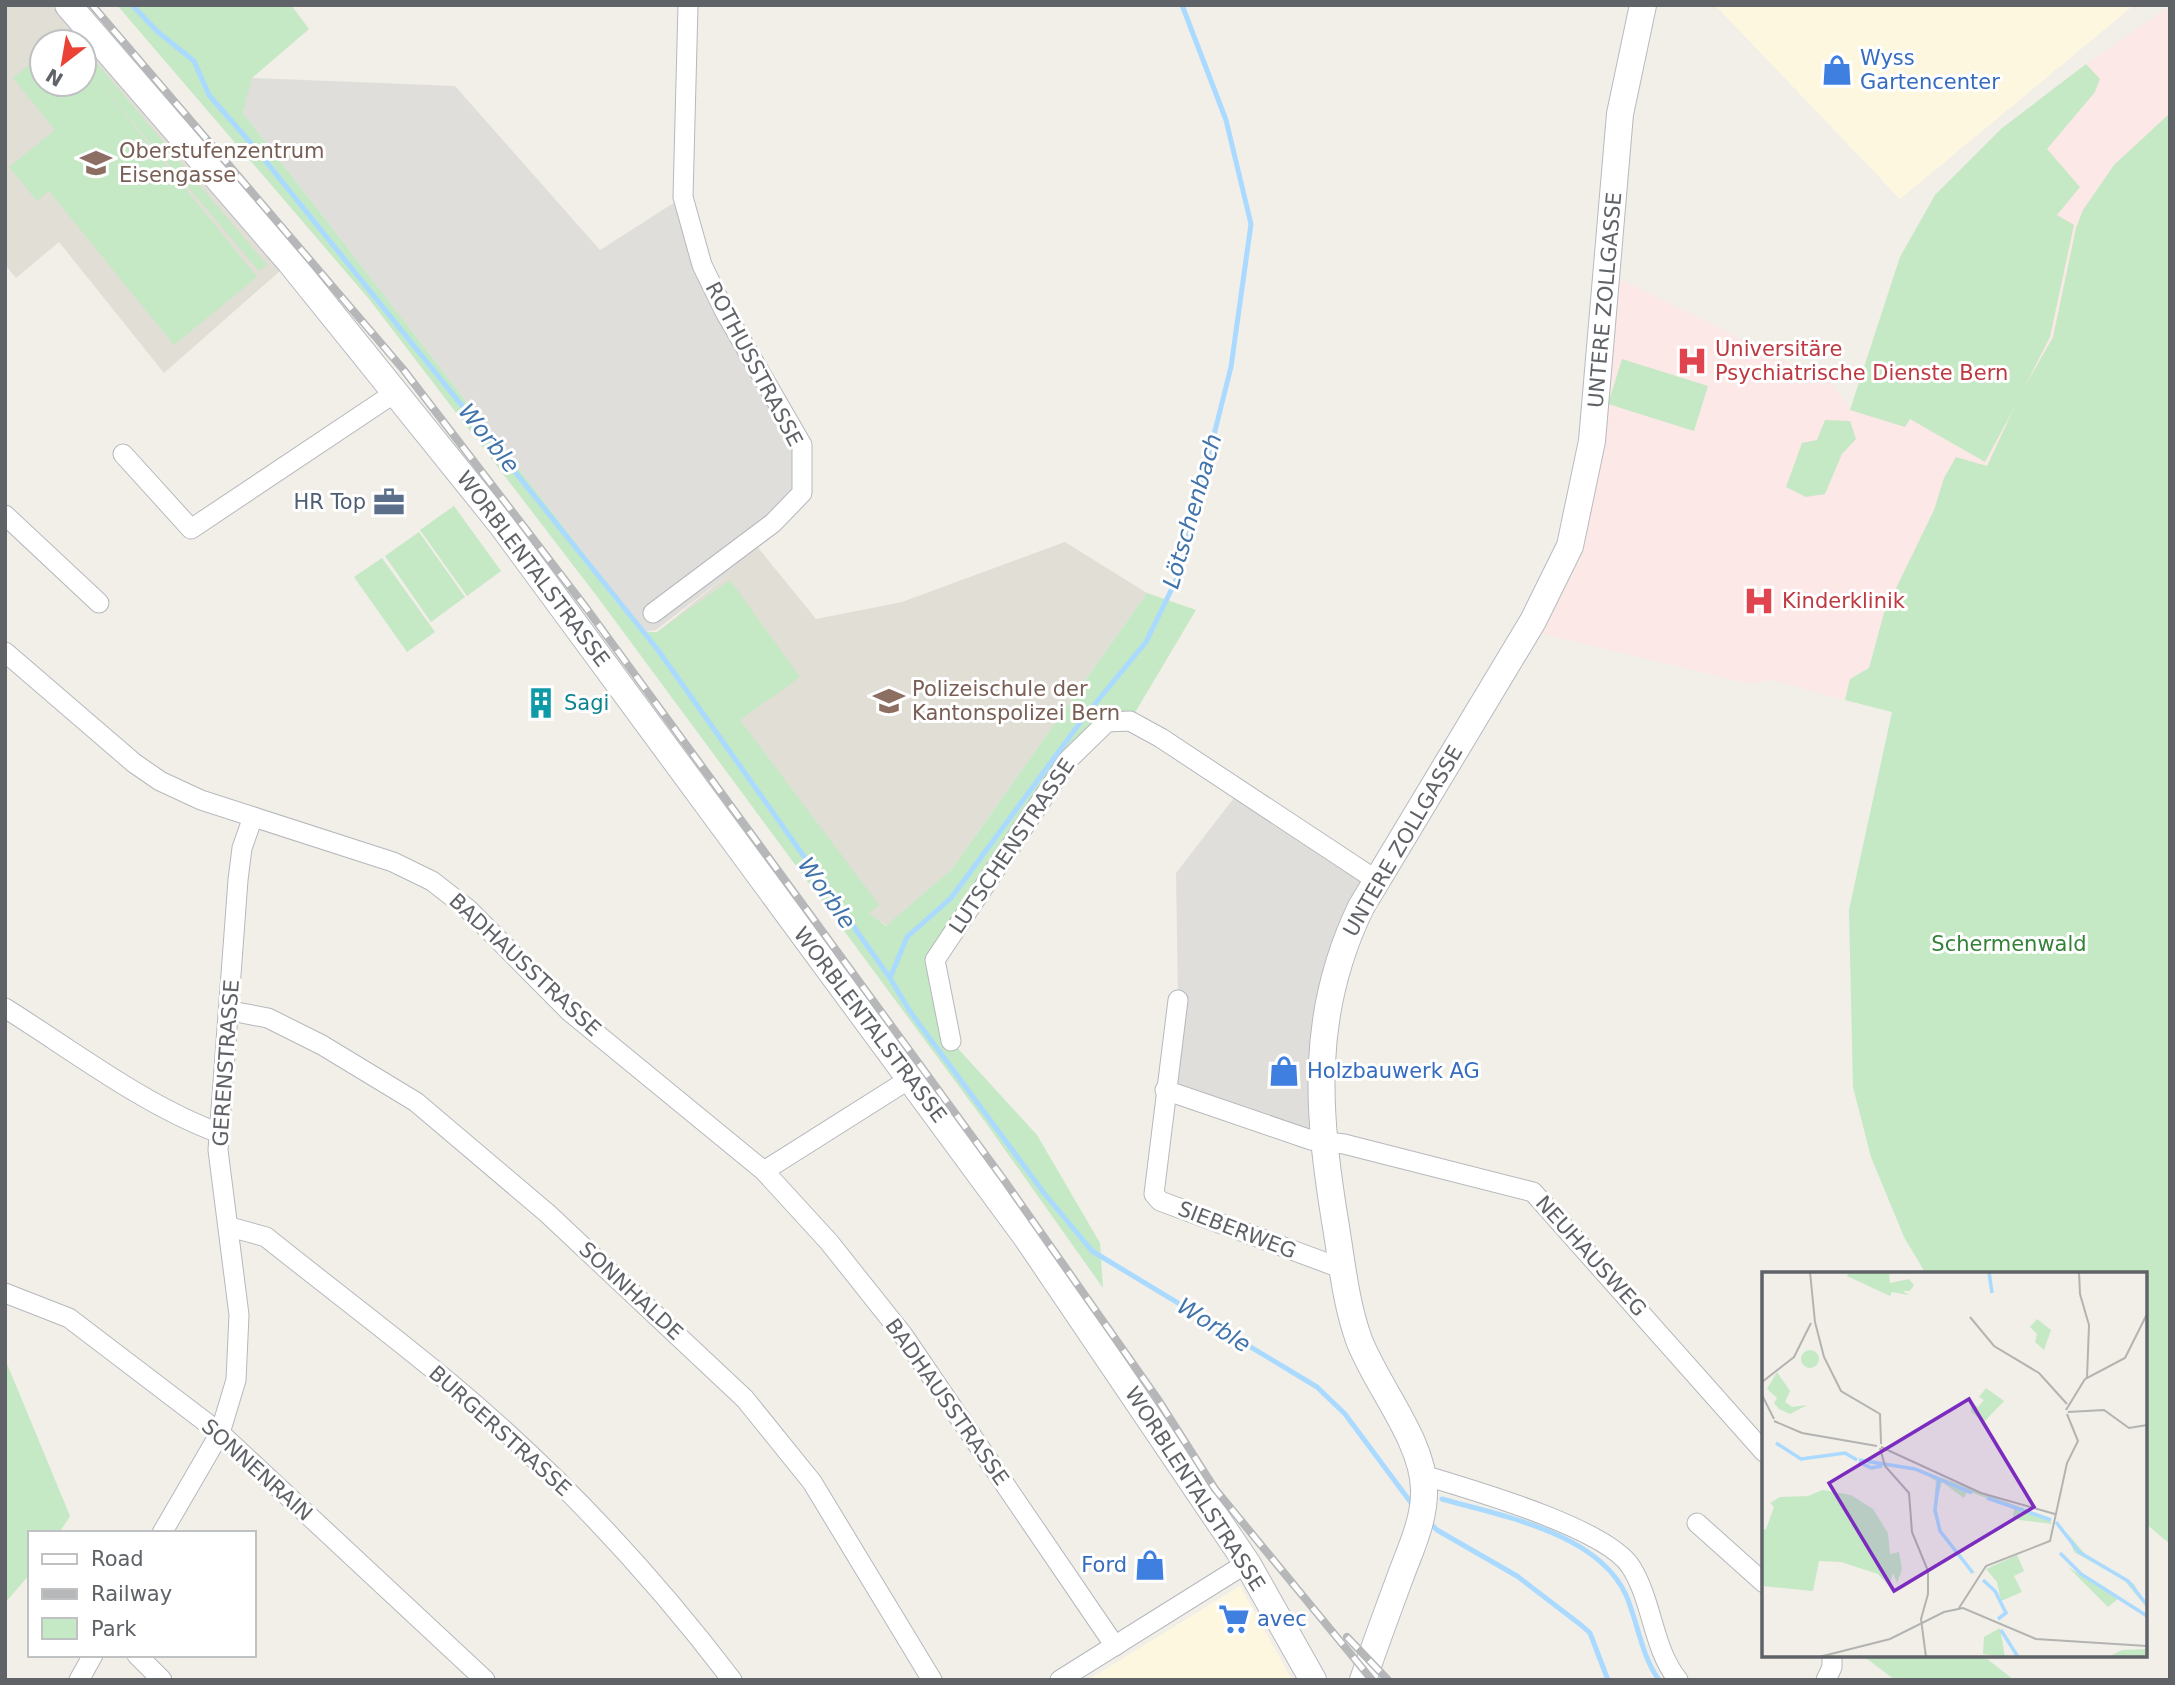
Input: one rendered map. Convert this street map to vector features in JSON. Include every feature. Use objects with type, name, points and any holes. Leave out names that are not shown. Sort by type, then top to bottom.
[{"type":"main road","name":"WORBLENTALSTRASSE","points":[[68,5],[290,262],[501,523],[1027,1238],[1247,1563],[1313,1680]]},
{"type":"main road","name":"UNTERE ZOLLGASSE","points":[[1363,1680],[1419,1526],[1424,1483],[1415,1450],[1360,1342],[1343,1269],[1322,1142],[1319,1090],[1326,1015],[1342,948],[1376,880],[1533,621],[1570,546],[1592,441],[1620,114],[1643,5]]},
{"type":"street","name":"ROTHUSSTRASSE","points":[[653,612],[773,523],[802,493],[802,445],[725,312],[702,265],[683,197],[688,5]]},
{"type":"street","points":[[122,454],[191,529],[396,392]]},
{"type":"street","points":[[5,515],[99,603]]},
{"type":"street","name":"BADHAUSSTRASSE","points":[[5,652],[148,774],[178,790],[393,862],[432,881],[468,909],[570,1012],[764,1171],[829,1242],[902,1335],[1115,1646]]},
{"type":"street","name":"LUTSCHENSTRASSE","points":[[951,1041],[935,960],[1069,760],[1107,722],[1130,721],[1161,738],[1376,880]]},
{"type":"street","name":"GERENSTRASSE","points":[[163,1531],[220,1433],[236,1380],[239,1315],[230,1227],[218,1150],[242,848],[253,817]]},
{"type":"street","name":"SIEBERWEG","points":[[1178,1000],[1154,1194],[1160,1201],[1343,1269]]},
{"type":"street","points":[[5,1008],[136,1090],[198,1126],[219,1133]]},
{"type":"street","name":"SONNHALDE","points":[[231,1010],[268,1018],[322,1045],[416,1102],[547,1213],[745,1398],[812,1482],[932,1680]]},
{"type":"street","points":[[764,1171],[911,1078]]},
{"type":"street","points":[[1166,1090],[1322,1142]]},
{"type":"street","name":"NEUHAUSWEG","points":[[1322,1142],[1343,1143],[1534,1192],[1762,1450]]},
{"type":"street","name":"BURGERSTRASSE","points":[[230,1227],[266,1237],[451,1384],[501,1429],[664,1593],[732,1680]]},
{"type":"street","name":"SONNENRAIN","points":[[5,1293],[69,1318],[220,1433],[485,1680]]},
{"type":"street","points":[[1424,1483],[1551,1519],[1619,1553],[1631,1567],[1639,1583],[1660,1648],[1678,1680]]},
{"type":"street","points":[[1697,1523],[1762,1581]]},
{"type":"street","points":[[1060,1680],[1247,1563]]},
{"type":"street","points":[[79,1680],[92,1657]]},
{"type":"street","points":[[138,1657],[162,1680]]},
{"type":"street","points":[[1825,1680],[1832,1667],[1832,1657]]},
{"type":"shaded area","name":"Oberstufenzentrum Eisengasse","points":[[5,5],[51,5],[70,28],[28,28],[28,98],[98,98],[98,60],[280,271],[164,373],[59,242],[16,278],[5,265]]},
{"type":"shaded area","points":[[1715,5],[2134,5],[1900,199]]},
{"type":"shaded area","name":"Universitäre Psychiatrische Dienste Bern","points":[[2170,6],[2170,113],[2114,165],[2083,210],[2076,228],[2053,337],[1987,466],[1956,457],[1944,479],[1935,510],[1884,613],[1868,668],[1850,679],[1845,700],[1772,680],[1750,684],[1527,630],[1555,581],[1608,273],[1833,385],[1850,409],[1900,257],[1935,195],[2001,129],[2086,64]]},
{"type":"shaded area","points":[[251,78],[455,86],[600,250],[683,197],[702,265],[788,418],[802,493],[751,539],[729,574],[656,630],[645,632],[243,113]]},
{"type":"shaded area","name":"Polizeischule der Kantonspolizei Bern","points":[[751,539],[816,619],[902,602],[1065,542],[1147,593],[952,869],[887,926],[868,913],[656,633],[729,574]]},
{"type":"shaded area","points":[[1240,790],[1376,880],[1342,948],[1322,1142],[1165,1090],[1178,1000],[1176,873]]},
{"type":"shaded area","points":[[1240,1586],[1292,1680],[1088,1680]]},
{"type":"green space","points":[[117,5],[291,5],[309,29],[252,78],[243,113],[645,632],[657,632],[730,580],[800,677],[740,720],[879,905],[869,913],[886,926],[952,869],[1147,593],[1196,610],[1130,721],[1107,722],[935,960],[951,1041],[1037,1135],[1100,1243],[1103,1288],[986,1123],[599,599],[369,299]]},
{"type":"green space","name":"Schermenwald","points":[[2086,64],[2100,79],[2095,92],[2047,149],[2080,187],[2057,215],[2074,225],[2050,337],[2024,388],[2053,337],[2076,228],[2083,210],[2114,165],[2170,113],[2170,1544],[2147,1525],[2147,1272],[1925,1272],[1904,1237],[1871,1157],[1853,1087],[1849,910],[1892,712],[1845,700],[1850,679],[1869,668],[1884,613],[1934,510],[1944,478],[1956,457],[1987,466],[2014,408],[1985,462],[1910,419],[1905,427],[1850,410],[1900,257],[1935,195],[2001,129]]},
{"type":"green space","name":"Oberstufenzentrum Eisengasse","points":[[98,65],[267,265],[259,271],[98,81]]},
{"type":"green space","name":"Oberstufenzentrum Eisengasse","points":[[28,66],[28,97],[13,78]]},
{"type":"green space","name":"Oberstufenzentrum Eisengasse","points":[[98,81],[257,277],[174,345],[49,191],[37,201],[9,167],[55,130],[29,98],[98,98]]},
{"type":"green space","points":[[1622,359],[1708,386],[1694,431],[1608,404]]},
{"type":"green space","points":[[1825,420],[1850,421],[1856,439],[1842,454],[1825,494],[1806,497],[1786,487],[1802,443],[1817,440]]},
{"type":"green space","points":[[454,506],[501,571],[467,596],[420,530]]},
{"type":"green space","points":[[419,532],[465,597],[431,622],[385,556]]},
{"type":"green space","points":[[382,558],[435,632],[407,652],[354,577]]},
{"type":"green space","points":[[5,1359],[70,1516],[60,1531],[28,1531],[28,1576],[5,1603]]},
{"type":"green space","points":[[1865,1657],[1985,1657],[2014,1680],[1895,1680]]},
{"type":"waterway","name":"Worble","points":[[132,5],[158,32],[194,61],[209,95],[256,149],[658,650],[890,978],[911,1013],[1044,1193],[1092,1251],[1317,1387],[1345,1414],[1415,1508]]},
{"type":"waterway","name":"Lötschenbach","points":[[890,978],[907,937],[951,898],[1085,716],[1146,642],[1179,574],[1231,367],[1251,224],[1226,120],[1182,5]]},
{"type":"waterway","points":[[1442,1499],[1546,1530],[1594,1556],[1613,1574],[1626,1595],[1644,1650],[1659,1680]]},
{"type":"waterway","name":"Worble","points":[[1429,1522],[1437,1530],[1517,1576],[1581,1625],[1590,1633],[1608,1680]]},
{"type":"railway","points":[[92,5],[403,369],[587,609],[1004,1180],[1157,1398],[1215,1489],[1372,1680]]},
{"type":"railway","points":[[1347,1637],[1388,1680]]},
{"type":"place","name":"Wyss Gartencenter","points":[[1837,70]]},
{"type":"place","name":"Oberstufenzentrum Eisengasse","points":[[96,163]]},
{"type":"place","name":"Universitäre Psychiatrische Dienste Bern","points":[[1692,361]]},
{"type":"place","name":"HR Top","points":[[389,502]]},
{"type":"place","name":"Kinderklinik","points":[[1759,601]]},
{"type":"place","name":"Polizeischule der Kantonspolizei Bern","points":[[889,701]]},
{"type":"place","name":"Sagi","points":[[541,703]]},
{"type":"place","name":"Holzbauwerk AG","points":[[1284,1071]]},
{"type":"place","name":"Ford","points":[[1150,1565]]},
{"type":"place","name":"avec","points":[[1234,1619]]}]
